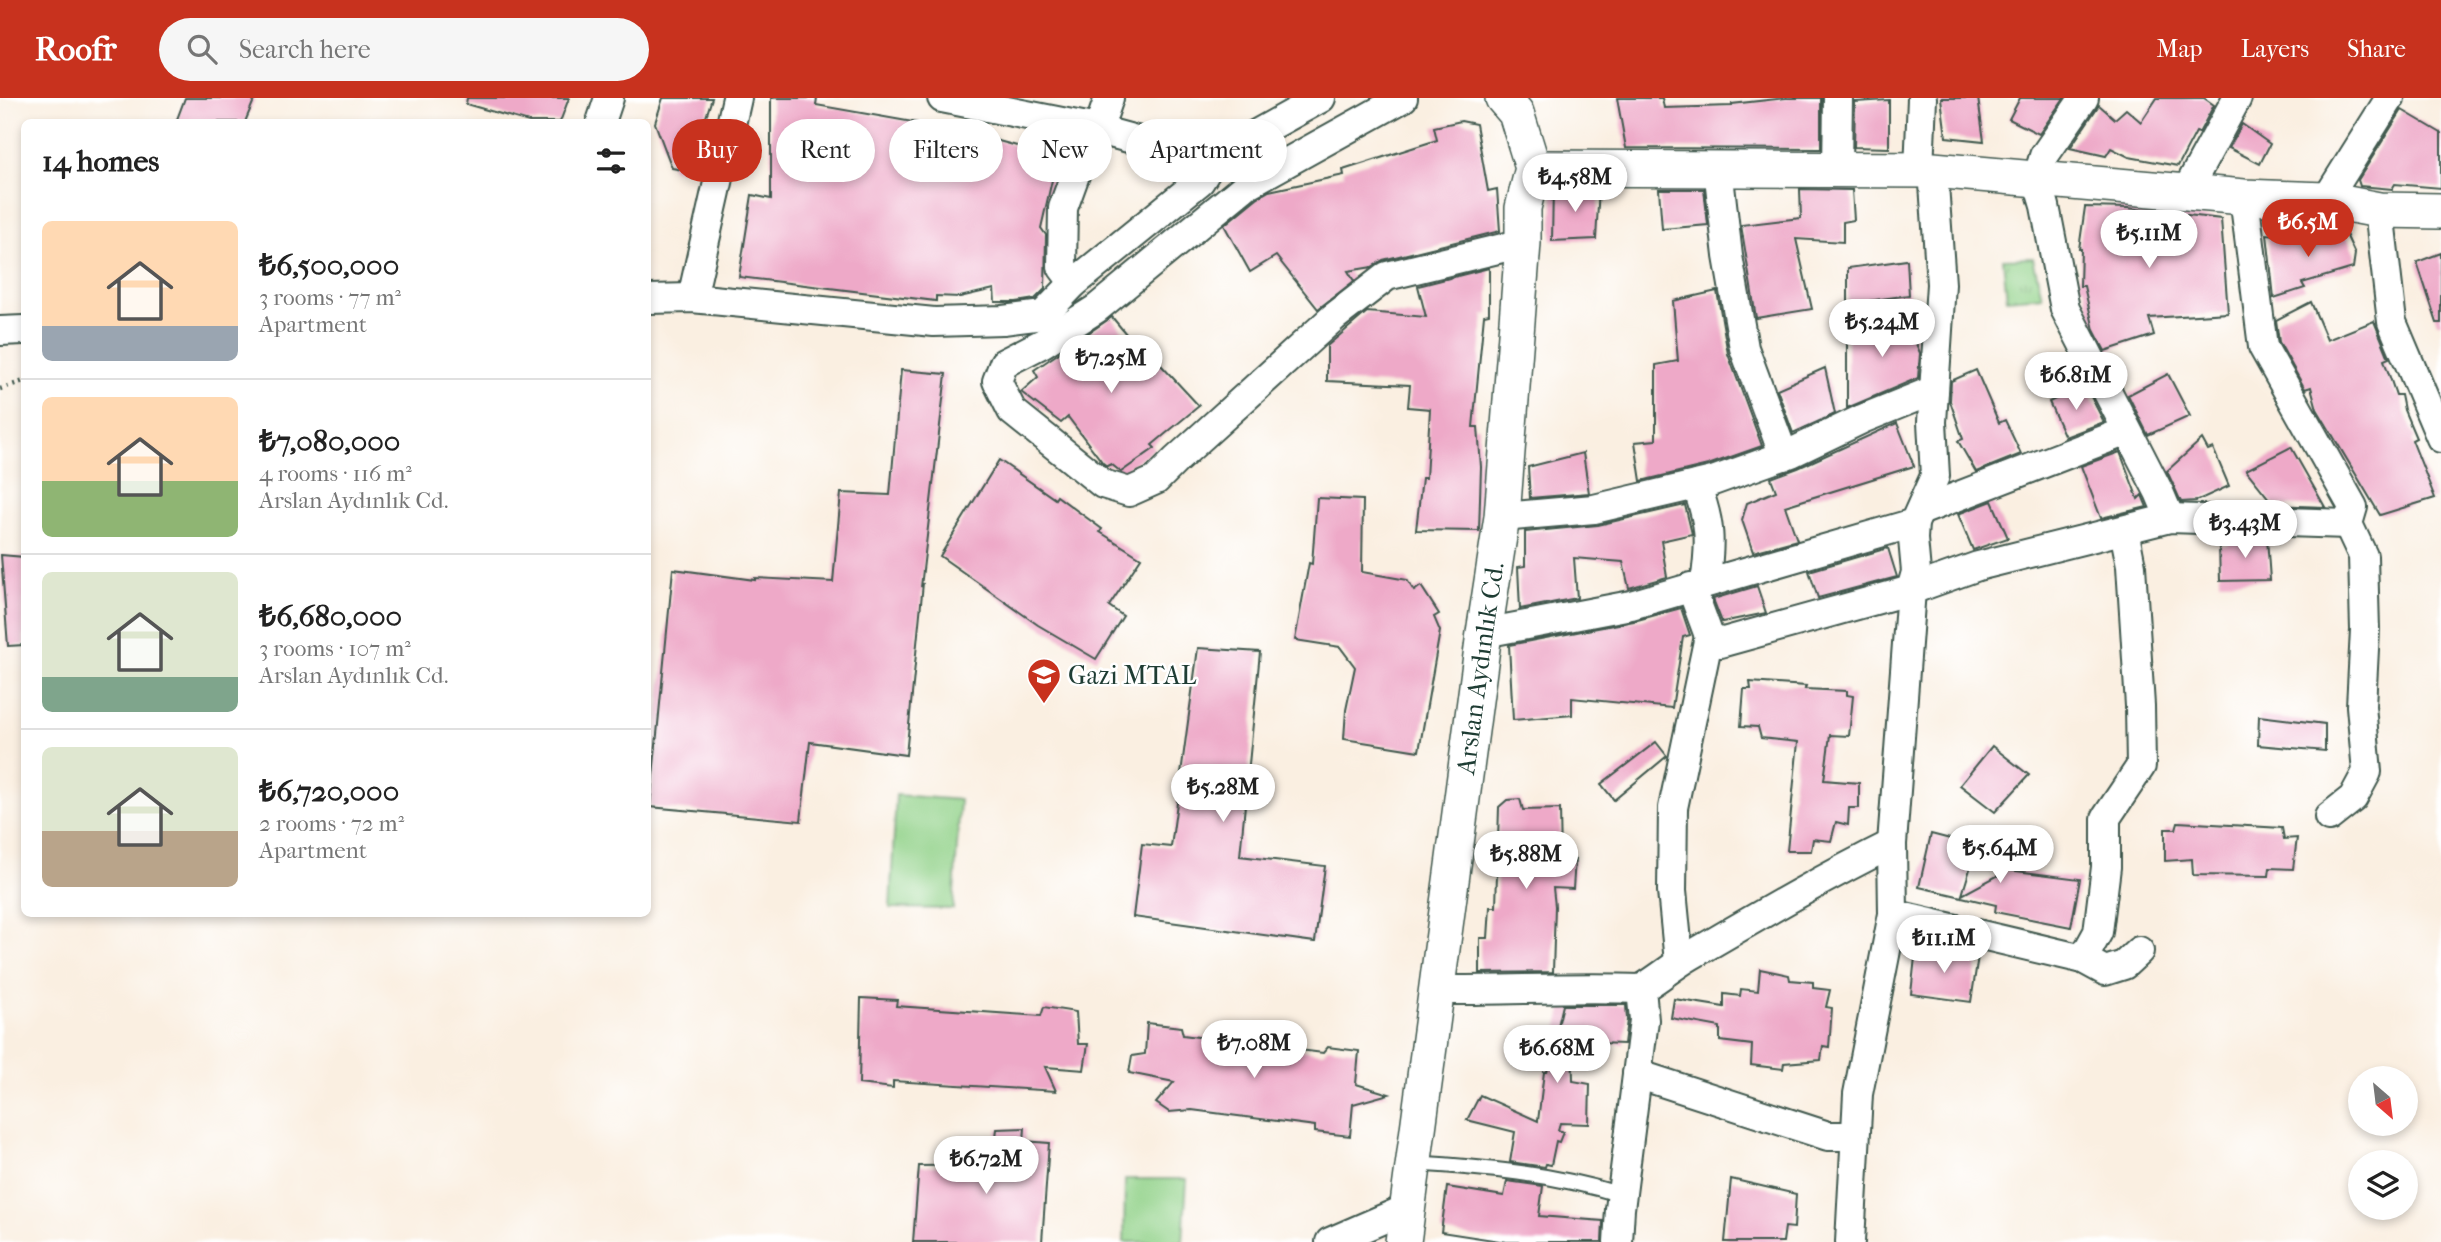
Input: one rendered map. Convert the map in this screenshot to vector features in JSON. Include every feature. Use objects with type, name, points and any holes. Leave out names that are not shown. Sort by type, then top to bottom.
[{"type":"street","points":[[602,119],[609,98]]},
{"type":"street","points":[[692,298],[737,98]]},
{"type":"street","points":[[942,98],[1046,119]]},
{"type":"street","points":[[1100,119],[1109,98]]},
{"type":"street","points":[[1283,119],[1321,98]]},
{"type":"street","points":[[1403,98],[1248,184],[1096,309],[1044,343],[1004,363],[998,381],[1012,411],[1103,484],[1129,492],[1156,480],[1335,317],[1387,276],[1523,243]]},
{"type":"street","points":[[1503,98],[1516,113],[1533,168],[1926,170],[2190,190],[2244,197],[2326,200],[2379,210],[2441,211]]},
{"type":"street","points":[[1837,169],[1838,98]]},
{"type":"street","points":[[1850,1242],[1858,1094],[1893,914],[1892,844],[1911,590],[1916,572],[1913,539],[1917,517],[1935,476],[1932,422],[1941,284],[1926,170],[1922,98]]},
{"type":"street","points":[[2084,98],[2044,156],[2036,179],[2045,206],[2065,309],[2170,518]]},
{"type":"street","points":[[2190,190],[2237,98]]},
{"type":"street","points":[[2326,200],[2390,98]]},
{"type":"street","name":"Arslan Aydınlık Cd.","points":[[1404,1226],[1503,517],[1523,243],[1523,208],[1533,168]]},
{"type":"street","points":[[1718,169],[1728,256],[1744,348],[1784,456]]},
{"type":"street","points":[[1074,182],[1063,208],[1062,267],[1074,283]]},
{"type":"street","points":[[651,299],[692,298],[934,322],[1043,316],[1074,283],[1199,182]]},
{"type":"street","points":[[2244,197],[2263,347],[2353,508],[2348,524],[2362,556],[2365,630],[2361,706],[2367,772],[2353,798],[2329,817]]},
{"type":"street","points":[[2379,210],[2392,322],[2441,438]]},
{"type":"street","points":[[0,331],[21,330]]},
{"type":"street","points":[[1503,517],[1594,509],[1713,481],[1784,456],[1862,419],[1934,390]]},
{"type":"street","points":[[1485,633],[1631,605],[1917,517],[2127,431]]},
{"type":"street","points":[[1679,962],[1672,891],[1673,808],[1709,636],[1698,585],[1710,545],[1706,510],[1696,485]]},
{"type":"street","points":[[1709,636],[1720,643],[1911,590],[1978,566],[2170,518],[2348,524]]},
{"type":"street","points":[[2083,959],[2098,932],[2106,867],[2106,818],[2141,766],[2140,706],[2130,566],[2124,530]]},
{"type":"street","points":[[1436,990],[1521,991],[1600,987],[1641,989],[1679,962],[1827,876],[1892,844]]},
{"type":"street","points":[[1893,914],[2083,959],[2105,971],[2124,965],[2139,951]]},
{"type":"street","points":[[1618,1242],[1644,1020],[1641,989]]},
{"type":"street","points":[[1637,1074],[1828,1136],[1855,1136]]},
{"type":"street","points":[[1330,1242],[1404,1226]]},
{"type":"lane","points":[[1412,1163],[1510,1170],[1579,1182],[1622,1195]]},
{"type":"path","points":[[0,389],[21,382]]},
{"type":"green space","points":[[2033,258],[2042,296],[2007,299],[2003,259]]},
{"type":"green space","points":[[896,795],[960,800],[953,909],[890,908]]},
{"type":"green space","points":[[1125,1179],[1187,1179],[1183,1242],[1124,1242]]},
{"type":"building","points":[[185,98],[255,98],[246,119],[177,119]]},
{"type":"building","points":[[467,98],[569,98],[561,119],[518,119],[466,104]]},
{"type":"building","points":[[663,98],[712,98],[705,119],[672,119],[672,168],[655,123]]},
{"type":"building","points":[[771,98],[817,98],[816,105],[896,119],[889,119],[889,182],[1003,182],[1003,142],[1017,146],[1017,182],[1052,182],[1041,228],[1046,235],[1045,289],[1035,299],[1016,302],[995,302],[994,289],[960,297],[936,296],[936,301],[739,277],[752,195],[771,199]]},
{"type":"building","points":[[1617,98],[1662,98],[1664,108],[1732,106],[1786,98],[1821,98],[1821,149],[1626,148]]},
{"type":"building","points":[[1941,98],[1978,98],[1984,141],[1946,137]]},
{"type":"building","points":[[2020,98],[2064,98],[2039,134],[2009,119]]},
{"type":"building","points":[[2157,98],[2204,98],[2214,105],[2178,166],[2129,157],[2111,148],[2106,156],[2070,148],[2099,105],[2115,119],[2126,109],[2141,122]]},
{"type":"building","points":[[1889,100],[1889,148],[1854,147],[1855,102]]},
{"type":"building","points":[[2402,110],[2441,133],[2441,188],[2395,184],[2392,189],[2360,186],[2358,180]]},
{"type":"building","points":[[1461,121],[1476,124],[1488,191],[1497,189],[1500,231],[1383,260],[1372,267],[1348,271],[1354,281],[1318,309],[1276,256],[1250,272],[1224,225],[1257,198],[1269,191],[1344,175],[1343,170],[1437,140],[1434,127]]},
{"type":"building","points":[[2242,124],[2270,144],[2260,164],[2229,148]]},
{"type":"building","points":[[1553,188],[1599,188],[1596,239],[1552,241]]},
{"type":"building","points":[[1659,189],[1704,189],[1708,225],[1662,229]]},
{"type":"building","points":[[1800,189],[1852,190],[1854,220],[1843,222],[1843,242],[1796,239],[1812,309],[1756,318],[1741,225],[1801,218]]},
{"type":"building","points":[[2085,207],[2128,208],[2221,219],[2228,313],[2149,318],[2154,335],[2105,351],[2094,330],[2084,286],[2080,286],[2079,249]]},
{"type":"building","points":[[2344,230],[2355,254],[2353,268],[2302,283],[2305,288],[2274,298],[2267,234],[2308,238],[2308,231]]},
{"type":"building","points":[[2441,253],[2441,323],[2437,323],[2417,262]]},
{"type":"building","points":[[1907,260],[1909,295],[1848,304],[1848,268]]},
{"type":"building","points":[[1489,268],[1489,314],[1484,315],[1473,427],[1478,427],[1481,467],[1479,531],[1416,530],[1422,478],[1426,478],[1430,409],[1408,407],[1410,385],[1327,381],[1327,346],[1367,312],[1426,317],[1418,286]]},
{"type":"building","points":[[1717,291],[1728,354],[1762,446],[1708,465],[1641,481],[1635,442],[1656,440],[1656,365],[1678,361],[1673,301]]},
{"type":"building","points":[[2311,302],[2327,340],[2374,321],[2389,358],[2384,360],[2396,395],[2401,395],[2404,410],[2416,438],[2412,440],[2435,498],[2380,515],[2317,409],[2311,387],[2305,389],[2279,342],[2276,320]]},
{"type":"building","points":[[1907,310],[1917,332],[1912,334],[1920,353],[1918,378],[1847,408],[1847,339]]},
{"type":"building","points":[[1112,317],[1155,369],[1160,364],[1199,406],[1152,445],[1155,448],[1121,472],[1111,464],[1107,466],[1103,463],[1068,417],[1061,423],[1021,392],[1038,377],[1034,370]]},
{"type":"building","points":[[1825,368],[1835,414],[1793,433],[1777,389]]},
{"type":"building","points":[[901,370],[946,374],[921,587],[923,583],[906,755],[810,742],[801,821],[651,807],[673,569],[755,580],[833,582],[841,493],[890,495]]},
{"type":"building","points":[[1976,370],[1999,423],[2005,420],[2021,454],[1976,472],[1958,441],[1963,439],[1950,401],[1951,381]]},
{"type":"building","points":[[2168,374],[2190,416],[2148,435],[2128,395]]},
{"type":"building","points":[[2085,385],[2104,422],[2065,437],[2049,402]]},
{"type":"building","points":[[1897,423],[1914,466],[1785,506],[1797,540],[1753,552],[1742,520],[1747,503],[1776,491],[1771,478]]},
{"type":"building","points":[[2202,439],[2208,450],[2213,448],[2229,486],[2196,501],[2181,502],[2167,471]]},
{"type":"building","points":[[2291,447],[2325,507],[2274,505],[2246,470]]},
{"type":"building","points":[[2120,452],[2138,499],[2142,495],[2147,507],[2101,518],[2081,466]]},
{"type":"building","points":[[1583,453],[1589,493],[1530,498],[1528,467]]},
{"type":"building","points":[[999,460],[1055,499],[1057,496],[1102,529],[1100,532],[1141,558],[1109,606],[1123,616],[1096,659],[1038,625],[940,556]]},
{"type":"building","points":[[1317,498],[1363,500],[1362,572],[1407,580],[1414,591],[1421,586],[1439,614],[1434,617],[1440,631],[1419,751],[1344,739],[1346,710],[1355,667],[1340,647],[1295,640],[1309,563],[1312,564]]},
{"type":"building","points":[[1992,501],[2008,538],[1973,550],[1958,514]]},
{"type":"building","points":[[1685,505],[1692,534],[1661,541],[1667,577],[1629,588],[1623,562],[1574,558],[1577,598],[1520,609],[1518,567],[1525,566],[1525,532],[1598,525]]},
{"type":"building","points":[[2229,538],[2267,538],[2270,580],[2220,581],[2219,546],[2229,545]]},
{"type":"building","points":[[1888,548],[1897,577],[1818,598],[1809,571]]},
{"type":"building","points":[[1,555],[21,557],[21,645],[8,646]]},
{"type":"building","points":[[1757,586],[1766,613],[1722,622],[1713,599]]},
{"type":"building","points":[[1681,608],[1690,635],[1683,637],[1672,708],[1572,698],[1572,715],[1513,720],[1509,645],[1634,621]]},
{"type":"building","points":[[1198,648],[1260,652],[1240,856],[1325,866],[1315,942],[1133,917],[1142,844],[1171,847]]},
{"type":"building","points":[[1750,682],[1847,691],[1847,695],[1853,696],[1849,736],[1830,735],[1824,780],[1859,783],[1859,808],[1849,808],[1848,825],[1836,822],[1831,841],[1813,839],[1811,851],[1787,851],[1798,742],[1761,738],[1758,727],[1741,726],[1744,689],[1751,689]]},
{"type":"building","points":[[2259,716],[2325,724],[2325,751],[2258,745]]},
{"type":"building","points":[[1656,742],[1667,756],[1614,800],[1601,784]]},
{"type":"building","points":[[1992,746],[2029,775],[1995,812],[1960,785]]},
{"type":"building","points":[[1520,799],[1523,810],[1560,809],[1561,858],[1575,859],[1573,889],[1553,888],[1553,972],[1480,973],[1480,938],[1488,938],[1490,907],[1496,907],[1499,807],[1507,800]]},
{"type":"building","points":[[2178,822],[2282,828],[2284,839],[2297,838],[2293,869],[2270,868],[2269,876],[2193,875],[2192,859],[2165,861],[2165,829],[2176,829]]},
{"type":"building","points":[[1931,834],[1977,846],[1962,895],[2008,870],[2080,879],[2071,927],[1995,912],[1996,905],[1919,887]]},
{"type":"building","points":[[1916,948],[1978,956],[1971,1002],[1911,994]]},
{"type":"building","points":[[1760,969],[1789,975],[1790,980],[1813,982],[1813,988],[1830,990],[1826,1007],[1832,1008],[1829,1047],[1823,1046],[1821,1060],[1784,1063],[1783,1069],[1751,1065],[1752,1045],[1720,1041],[1720,1027],[1671,1018],[1674,999],[1724,1007],[1724,994],[1740,996],[1741,989],[1758,991]]},
{"type":"building","points":[[861,998],[897,1000],[896,1006],[1041,1016],[1044,1007],[1076,1012],[1078,1044],[1088,1044],[1084,1070],[1045,1067],[1056,1091],[893,1081],[893,1088],[859,1084]]},
{"type":"building","points":[[1563,1005],[1626,1005],[1624,1044],[1572,1042],[1573,1081],[1590,1084],[1589,1124],[1560,1123],[1558,1130],[1563,1132],[1559,1142],[1556,1141],[1551,1165],[1546,1164],[1545,1167],[1510,1162],[1515,1132],[1467,1120],[1480,1095],[1538,1121],[1544,1072],[1547,1072]]},
{"type":"building","points":[[1147,1023],[1181,1027],[1183,1035],[1323,1053],[1328,1047],[1359,1051],[1356,1084],[1389,1094],[1353,1104],[1350,1136],[1315,1132],[1315,1126],[1192,1110],[1169,1112],[1156,1103],[1174,1082],[1129,1073],[1132,1056],[1145,1054]]},
{"type":"building","points":[[1025,1128],[1024,1141],[1049,1143],[1042,1242],[913,1242],[919,1166],[992,1165],[997,1129]]},
{"type":"building","points":[[1731,1179],[1796,1194],[1794,1228],[1785,1227],[1783,1242],[1725,1242]]},
{"type":"building","points":[[1507,1181],[1543,1186],[1539,1216],[1603,1221],[1602,1242],[1506,1242],[1441,1232],[1447,1187],[1504,1196]]},
{"type":"place","name":"Gazi MTAL","points":[[1044,705]]}]
